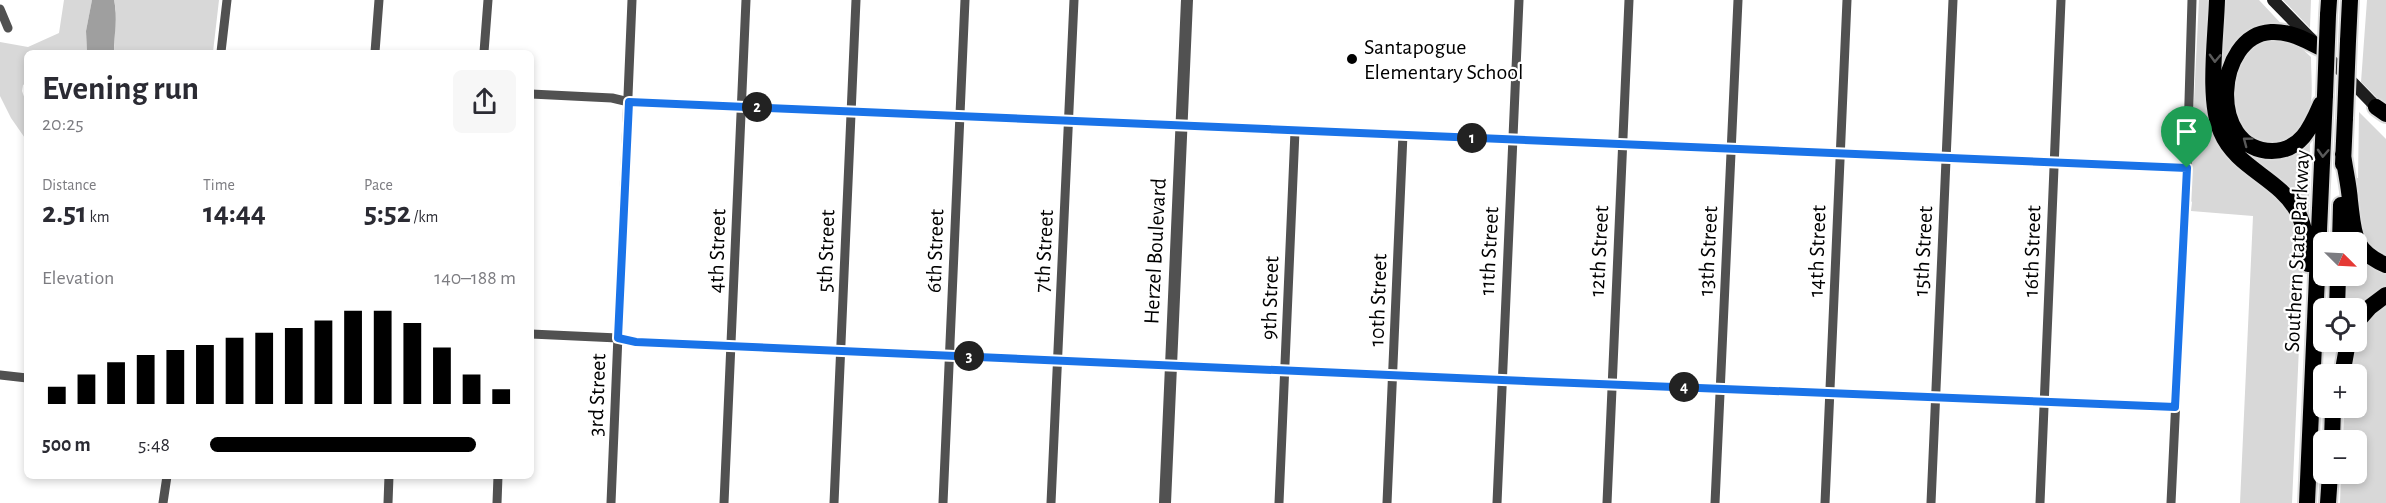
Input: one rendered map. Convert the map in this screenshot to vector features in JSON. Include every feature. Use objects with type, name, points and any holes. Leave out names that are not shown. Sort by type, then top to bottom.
[{"type":"highway","points":[[2217,0],[2214,96],[2216,116],[2222,134],[2232,151],[2285,195],[2300,217],[2307,244],[2313,306]]},
{"type":"highway","name":"Southern State Parkway","points":[[2340,232],[2350,0]]},
{"type":"highway","name":"Southern State Parkway","points":[[2316,298],[2329,7]]},
{"type":"highway","points":[[2319,47],[2294,35],[2281,32],[2267,32],[2255,37],[2245,45],[2232,64],[2227,86],[2227,107],[2233,127],[2245,141],[2259,149],[2278,150],[2290,147],[2304,137],[2325,95]]},
{"type":"highway","points":[[2343,154],[2351,203],[2351,224],[2355,236],[2366,252],[2386,265]]},
{"type":"highway","points":[[2367,310],[2386,295]]},
{"type":"highway","name":"Southern State Parkway","points":[[2307,503],[2314,352]]},
{"type":"highway","points":[[2328,503],[2329,484]]},
{"type":"main road","points":[[2273,0],[2383,113]]},
{"type":"street","points":[[220,50],[227,0]]},
{"type":"street","points":[[375,50],[379,0]]},
{"type":"street","points":[[484,50],[488,0]]},
{"type":"street","name":"3rd Street","points":[[611,503],[633,0]]},
{"type":"street","name":"4th Street","points":[[724,503],[746,0]]},
{"type":"street","name":"5th Street","points":[[834,503],[856,0]]},
{"type":"street","name":"6th Street","points":[[943,503],[965,0]]},
{"type":"street","name":"7th Street","points":[[1051,503],[1074,0]]},
{"type":"street","name":"Herzel Boulevard","points":[[1165,503],[1187,0]]},
{"type":"street","name":"11th Street","points":[[1497,503],[1519,0]]},
{"type":"street","name":"12th Street","points":[[1607,503],[1629,0]]},
{"type":"street","name":"13th Street","points":[[1715,503],[1738,0]]},
{"type":"street","name":"14th Street","points":[[1825,503],[1847,0]]},
{"type":"street","name":"15th Street","points":[[1931,503],[1953,0]]},
{"type":"street","name":"16th Street","points":[[2040,503],[2061,0]]},
{"type":"street","points":[[2170,503],[2187,168],[2192,0]]},
{"type":"street","points":[[0,9],[8,28]]},
{"type":"street","points":[[534,94],[612,98],[629,102],[1069,119],[1513,140],[2055,160],[2187,168]]},
{"type":"street","name":"9th Street","points":[[1279,503],[1295,131]]},
{"type":"street","name":"10th Street","points":[[1387,503],[1404,134]]},
{"type":"street","points":[[534,334],[618,338],[636,342],[950,356],[2175,407]]},
{"type":"street","points":[[0,375],[24,378]]},
{"type":"street","points":[[163,503],[167,479]]},
{"type":"street","points":[[388,503],[389,479]]},
{"type":"street","points":[[497,503],[498,479]]},
{"type":"shaded area","points":[[64,0],[92,0],[86,31],[87,50],[24,50],[22,91],[24,137],[0,96],[0,42],[28,47],[59,33]]},
{"type":"shaded area","points":[[92,0],[114,0],[116,19],[114,50],[87,50],[86,31]]},
{"type":"shaded area","points":[[114,0],[219,0],[213,50],[114,50],[116,10]]},
{"type":"shaded area","points":[[2199,0],[2211,0],[2207,100],[2294,216],[2303,258],[2292,503],[2240,503],[2253,216],[2191,211],[2192,202],[2189,200]]},
{"type":"shaded area","points":[[2220,0],[2259,0],[2288,31],[2281,28],[2226,64],[2217,75]]},
{"type":"shaded area","points":[[2283,0],[2311,0],[2310,28]]},
{"type":"shaded area","points":[[2367,0],[2386,0],[2386,107],[2361,82]]},
{"type":"shaded area","points":[[2269,35],[2296,43],[2311,57],[2312,89],[2307,121],[2295,138],[2277,147],[2242,135],[2229,94],[2235,67],[2251,44]]},
{"type":"shaded area","points":[[2359,112],[2386,139],[2386,260],[2367,248],[2367,232],[2362,232],[2353,178],[2358,178]]},
{"type":"shaded area","points":[[2310,139],[2309,232],[2243,157],[2248,150]]},
{"type":"shaded area","points":[[2367,256],[2386,269],[2386,290],[2367,304],[2367,298],[2344,298],[2345,286],[2367,286]]},
{"type":"shaded area","points":[[2386,300],[2386,503],[2340,503],[2341,484],[2367,484],[2367,430],[2343,430],[2344,418],[2367,418],[2367,364],[2347,364],[2348,352],[2367,352],[2367,320]]},
{"type":"place","name":"Santapogue Elementary School","points":[[1352,59]]},
{"type":"route","points":[[629,102],[1069,119],[1513,140],[2055,160],[2187,168],[2175,407],[636,342],[618,338],[629,102]]}]
